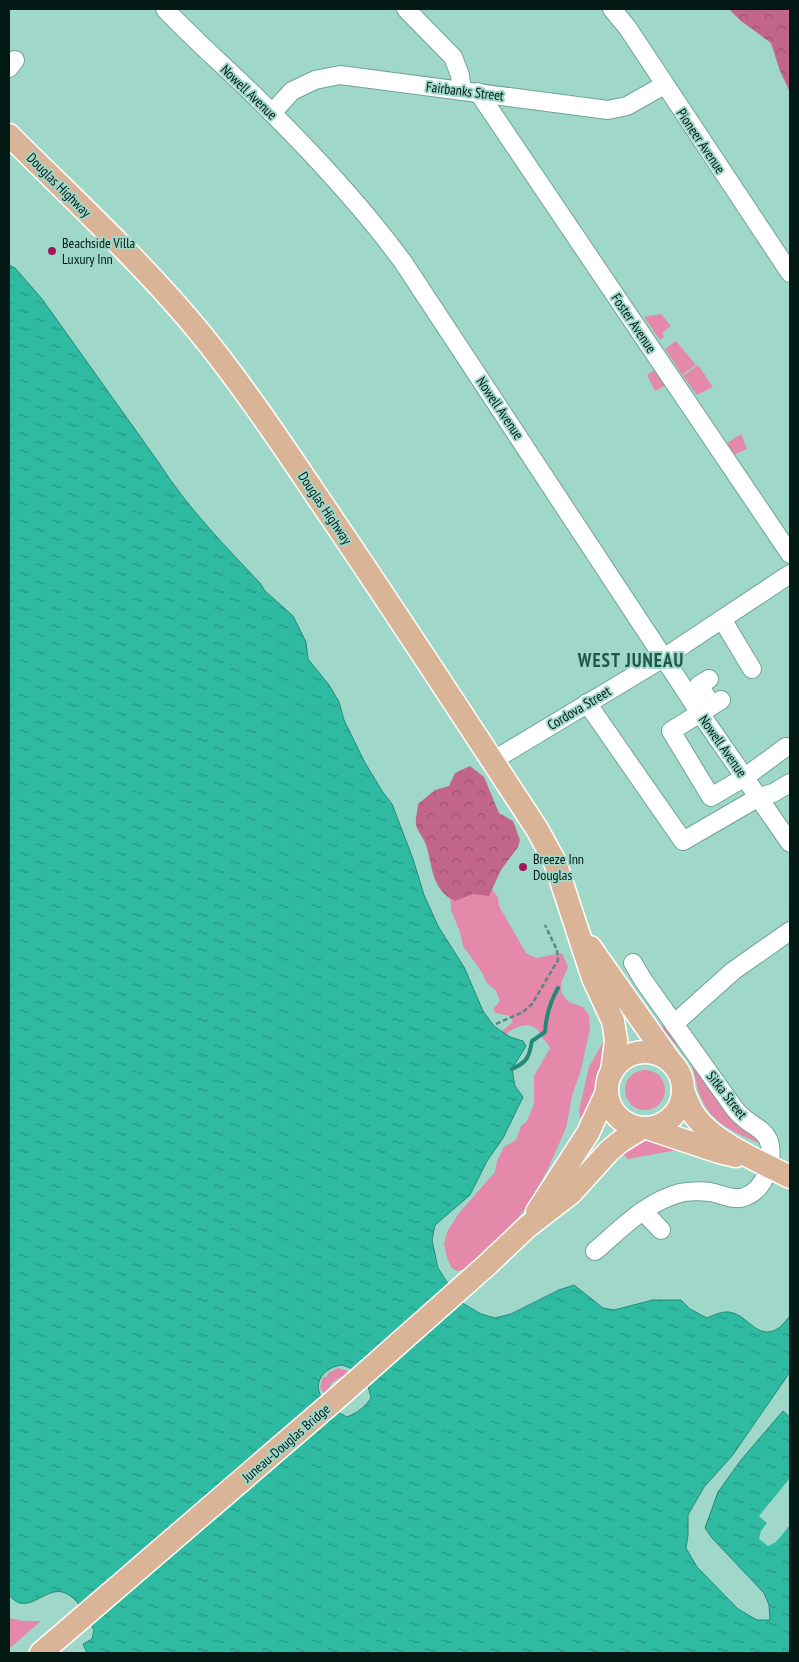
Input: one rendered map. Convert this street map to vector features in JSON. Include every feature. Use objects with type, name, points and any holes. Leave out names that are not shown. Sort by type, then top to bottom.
[{"type":"main road","name":"Douglas Highway","points":[[9,135],[166,294],[226,367],[356,554],[537,829],[555,862],[593,978],[613,1021],[616,1040],[610,1082]]},
{"type":"main road","points":[[527,1227],[571,1193],[609,1151],[621,1141],[644,1128],[658,1126],[668,1120],[676,1112],[681,1102],[683,1091],[678,1071],[576,927]]},
{"type":"main road","points":[[527,1227],[583,1141],[619,1062],[629,1056],[651,1053],[662,1056],[671,1063]]},
{"type":"main road","points":[[610,1082],[609,1103],[614,1112],[631,1126],[644,1128],[719,1152],[761,1162]]},
{"type":"main road","points":[[683,1091],[694,1115],[709,1131],[761,1162],[790,1176]]},
{"type":"main road","name":"Juneau-Douglas Bridge","points":[[41,1653],[329,1406],[527,1227]]},
{"type":"street","name":"Nowell Avenue","points":[[165,9],[272,113],[353,197],[398,256],[665,657],[711,706],[745,777],[790,843]]},
{"type":"street","name":"Foster Avenue","points":[[406,9],[453,57],[460,75],[470,92],[790,554]]},
{"type":"street","name":"Pioneer Avenue","points":[[612,9],[627,27],[664,86],[790,273]]},
{"type":"street","name":"Fairbanks Street","points":[[272,113],[292,91],[315,80],[340,75],[608,110],[627,106],[664,86]]},
{"type":"street","name":"Cordova Street","points":[[492,761],[665,657],[790,574]]},
{"type":"street","points":[[722,619],[752,669]]},
{"type":"street","points":[[709,679],[699,685],[711,706],[671,731],[711,797],[745,777],[786,747]]},
{"type":"street","points":[[587,703],[683,841],[759,797],[773,793],[790,783]]},
{"type":"street","points":[[674,1024],[733,971],[790,931]]},
{"type":"street","name":"Sitka Street","points":[[633,963],[643,980],[734,1108],[744,1119],[760,1129],[768,1138],[770,1148],[761,1162]]},
{"type":"street","points":[[595,1251],[649,1206],[681,1193],[709,1192],[731,1197],[745,1206],[753,1192],[762,1183],[761,1162]]},
{"type":"street","points":[[643,1211],[661,1230]]},
{"type":"path","points":[[496,1024],[522,1012],[532,1004],[558,960],[557,950],[544,925]]},
{"type":"shaded area","points":[[661,314],[671,326],[662,333],[664,337],[660,340],[644,317]]},
{"type":"shaded area","points":[[676,341],[696,365],[682,375],[665,349]]},
{"type":"shaded area","points":[[698,365],[713,387],[697,395],[683,376]]},
{"type":"shaded area","points":[[654,370],[666,385],[655,391],[647,375]]},
{"type":"shaded area","points":[[741,434],[747,449],[734,455],[727,443]]},
{"type":"shaded area","points":[[491,888],[498,897],[499,906],[526,953],[536,958],[562,953],[568,967],[561,983],[562,994],[569,1002],[583,1007],[589,1015],[590,1028],[581,1070],[572,1096],[566,1128],[548,1169],[529,1204],[499,1241],[483,1251],[468,1269],[456,1271],[451,1267],[447,1258],[444,1244],[447,1232],[459,1213],[495,1172],[497,1161],[504,1147],[516,1140],[521,1126],[527,1121],[534,1104],[534,1076],[550,1048],[538,1030],[533,1026],[520,1026],[504,1035],[502,1031],[513,1022],[510,1016],[495,1013],[493,1009],[500,1001],[496,991],[486,982],[483,974],[463,946],[460,932],[451,910],[450,892]]},
{"type":"shaded area","points":[[656,1022],[673,1033],[761,1140],[757,1142],[724,1126],[711,1114],[701,1098],[691,1064]]},
{"type":"shaded area","points":[[606,1037],[607,1072],[592,1124],[588,1125],[580,1117],[579,1110],[589,1067]]},
{"type":"shaded area","points":[[645,1070],[659,1076],[665,1090],[659,1104],[645,1110],[631,1104],[625,1090],[631,1076]]},
{"type":"shaded area","points":[[646,1138],[678,1150],[628,1159],[622,1153]]},
{"type":"shaded area","points":[[338,1368],[348,1371],[349,1374],[332,1383],[328,1394],[324,1394],[320,1387],[323,1377],[327,1377],[328,1373]]},
{"type":"shaded area","points":[[9,1618],[23,1621],[41,1621],[9,1649]]},
{"type":"green space","points":[[729,9],[790,9],[790,92],[780,71],[771,43],[741,21]]},
{"type":"green space","points":[[470,766],[484,777],[499,813],[513,821],[520,840],[518,847],[501,870],[489,896],[473,894],[455,901],[441,891],[437,884],[426,845],[417,827],[416,819],[418,804],[435,790],[449,786],[455,773]]},
{"type":"water","points":[[9,265],[15,268],[42,299],[194,510],[260,583],[265,591],[293,616],[306,642],[308,659],[329,685],[339,702],[344,720],[364,761],[392,804],[413,859],[424,895],[438,926],[464,967],[483,1011],[494,1026],[510,1037],[523,1041],[526,1046],[512,1069],[515,1086],[523,1097],[503,1138],[487,1161],[470,1195],[435,1225],[432,1240],[438,1268],[459,1301],[481,1314],[495,1318],[511,1314],[559,1290],[574,1285],[603,1308],[614,1310],[653,1300],[681,1300],[690,1309],[707,1318],[724,1312],[733,1313],[764,1332],[771,1332],[779,1328],[790,1316],[790,1372],[732,1456],[704,1487],[688,1515],[686,1548],[697,1567],[738,1609],[757,1620],[770,1620],[769,1605],[764,1593],[712,1538],[705,1528],[718,1492],[741,1460],[783,1411],[790,1417],[790,1653],[87,1653],[83,1644],[92,1639],[94,1630],[80,1606],[69,1595],[53,1592],[31,1602],[24,1603],[16,1602],[9,1595]],"holes":[[[341,1365],[362,1376],[371,1398],[354,1414],[347,1417],[327,1404],[322,1398],[318,1385],[328,1370]]]},
{"type":"pier","points":[[790,1478],[790,1525],[776,1542],[768,1546],[759,1539],[761,1531],[767,1523],[759,1516]]},
{"type":"waterway","points":[[512,1069],[524,1062],[530,1052],[532,1041],[545,1032],[549,1009],[558,988]]},
{"type":"place","name":"Beachside Villa Luxury Inn","points":[[52,251]]},
{"type":"place","name":"Breeze Inn Douglas","points":[[523,867]]},
{"type":"district","name":"WEST JUNEAU","points":[[631,660]]}]
